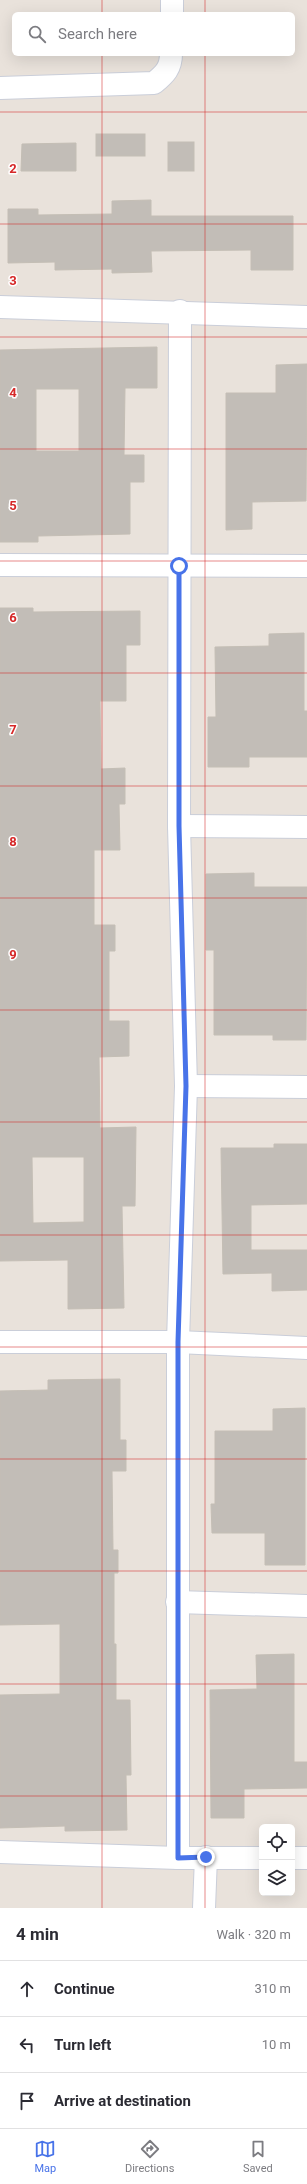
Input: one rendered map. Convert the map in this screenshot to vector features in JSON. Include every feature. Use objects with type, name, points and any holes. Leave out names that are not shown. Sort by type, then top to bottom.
[{"type":"street","points":[[172,0],[172,12]]},
{"type":"street","points":[[0,88],[154,83],[164,75],[171,65],[171,56]]},
{"type":"street","points":[[0,307],[180,311],[307,317]]},
{"type":"street","points":[[178,1858],[178,1342],[186,1086],[179,826],[180,311]]},
{"type":"street","points":[[0,565],[307,566]]},
{"type":"street","points":[[179,826],[307,827]]},
{"type":"street","points":[[186,1086],[307,1087]]},
{"type":"street","points":[[0,1342],[178,1342],[307,1348]]},
{"type":"street","points":[[177,1602],[307,1606]]},
{"type":"street","points":[[0,1852],[178,1858],[259,1858]]},
{"type":"street","points":[[204,1908],[206,1857]]},
{"type":"street","points":[[295,1858],[307,1858]]},
{"type":"building","points":[[96,134],[145,134],[145,156],[96,156]]},
{"type":"building","points":[[168,142],[194,142],[194,171],[168,171]]},
{"type":"building","points":[[76,143],[76,171],[21,171],[22,144]]},
{"type":"building","points":[[151,200],[151,216],[293,216],[293,270],[251,270],[251,250],[151,251],[152,272],[112,273],[112,269],[55,270],[55,262],[8,263],[8,209],[38,209],[38,215],[112,214],[112,201]]},
{"type":"building","points":[[157,347],[157,388],[125,388],[124,455],[144,455],[144,482],[130,482],[130,534],[38,536],[38,542],[0,542],[0,350]],"holes":[[[36,389],[79,389],[79,451],[36,451]]]},
{"type":"building","points":[[307,364],[306,501],[252,502],[252,529],[226,530],[226,393],[276,393],[276,365]]},
{"type":"building","points":[[0,608],[33,608],[33,612],[140,611],[140,645],[126,645],[126,701],[100,701],[101,769],[125,768],[125,804],[119,804],[120,850],[94,850],[94,925],[115,925],[115,951],[109,951],[109,1021],[129,1021],[129,1056],[99,1057],[100,1128],[136,1127],[135,1206],[122,1206],[124,1308],[68,1309],[68,1260],[0,1261]],"holes":[[[32,1157],[84,1157],[84,1222],[33,1223]]]},
{"type":"building","points":[[304,633],[304,711],[307,711],[307,757],[249,757],[249,767],[208,767],[208,717],[216,717],[215,647],[269,646],[269,634]]},
{"type":"building","points":[[254,873],[254,887],[307,887],[306,1040],[273,1040],[273,1035],[214,1035],[214,950],[206,950],[206,874]]},
{"type":"building","points":[[274,1144],[307,1144],[307,1204],[251,1205],[251,1250],[307,1250],[307,1290],[272,1291],[272,1273],[223,1274],[221,1148],[274,1148]]},
{"type":"building","points":[[120,1379],[120,1440],[126,1440],[126,1471],[112,1471],[113,1550],[118,1550],[118,1573],[114,1573],[114,1644],[116,1644],[116,1700],[130,1700],[131,1775],[126,1775],[127,1830],[65,1831],[65,1826],[0,1828],[0,1695],[60,1694],[60,1624],[0,1625],[0,1391],[48,1390],[48,1380]]},
{"type":"building","points":[[305,1408],[305,1565],[265,1565],[265,1533],[212,1533],[211,1504],[215,1504],[215,1431],[273,1431],[273,1409]]},
{"type":"building","points":[[294,1654],[294,1762],[307,1762],[307,1788],[244,1789],[244,1818],[211,1818],[210,1690],[257,1689],[256,1655]]},
{"type":"route","points":[[179,566],[179,826],[186,1086],[178,1342],[178,1858],[206,1857]]}]
